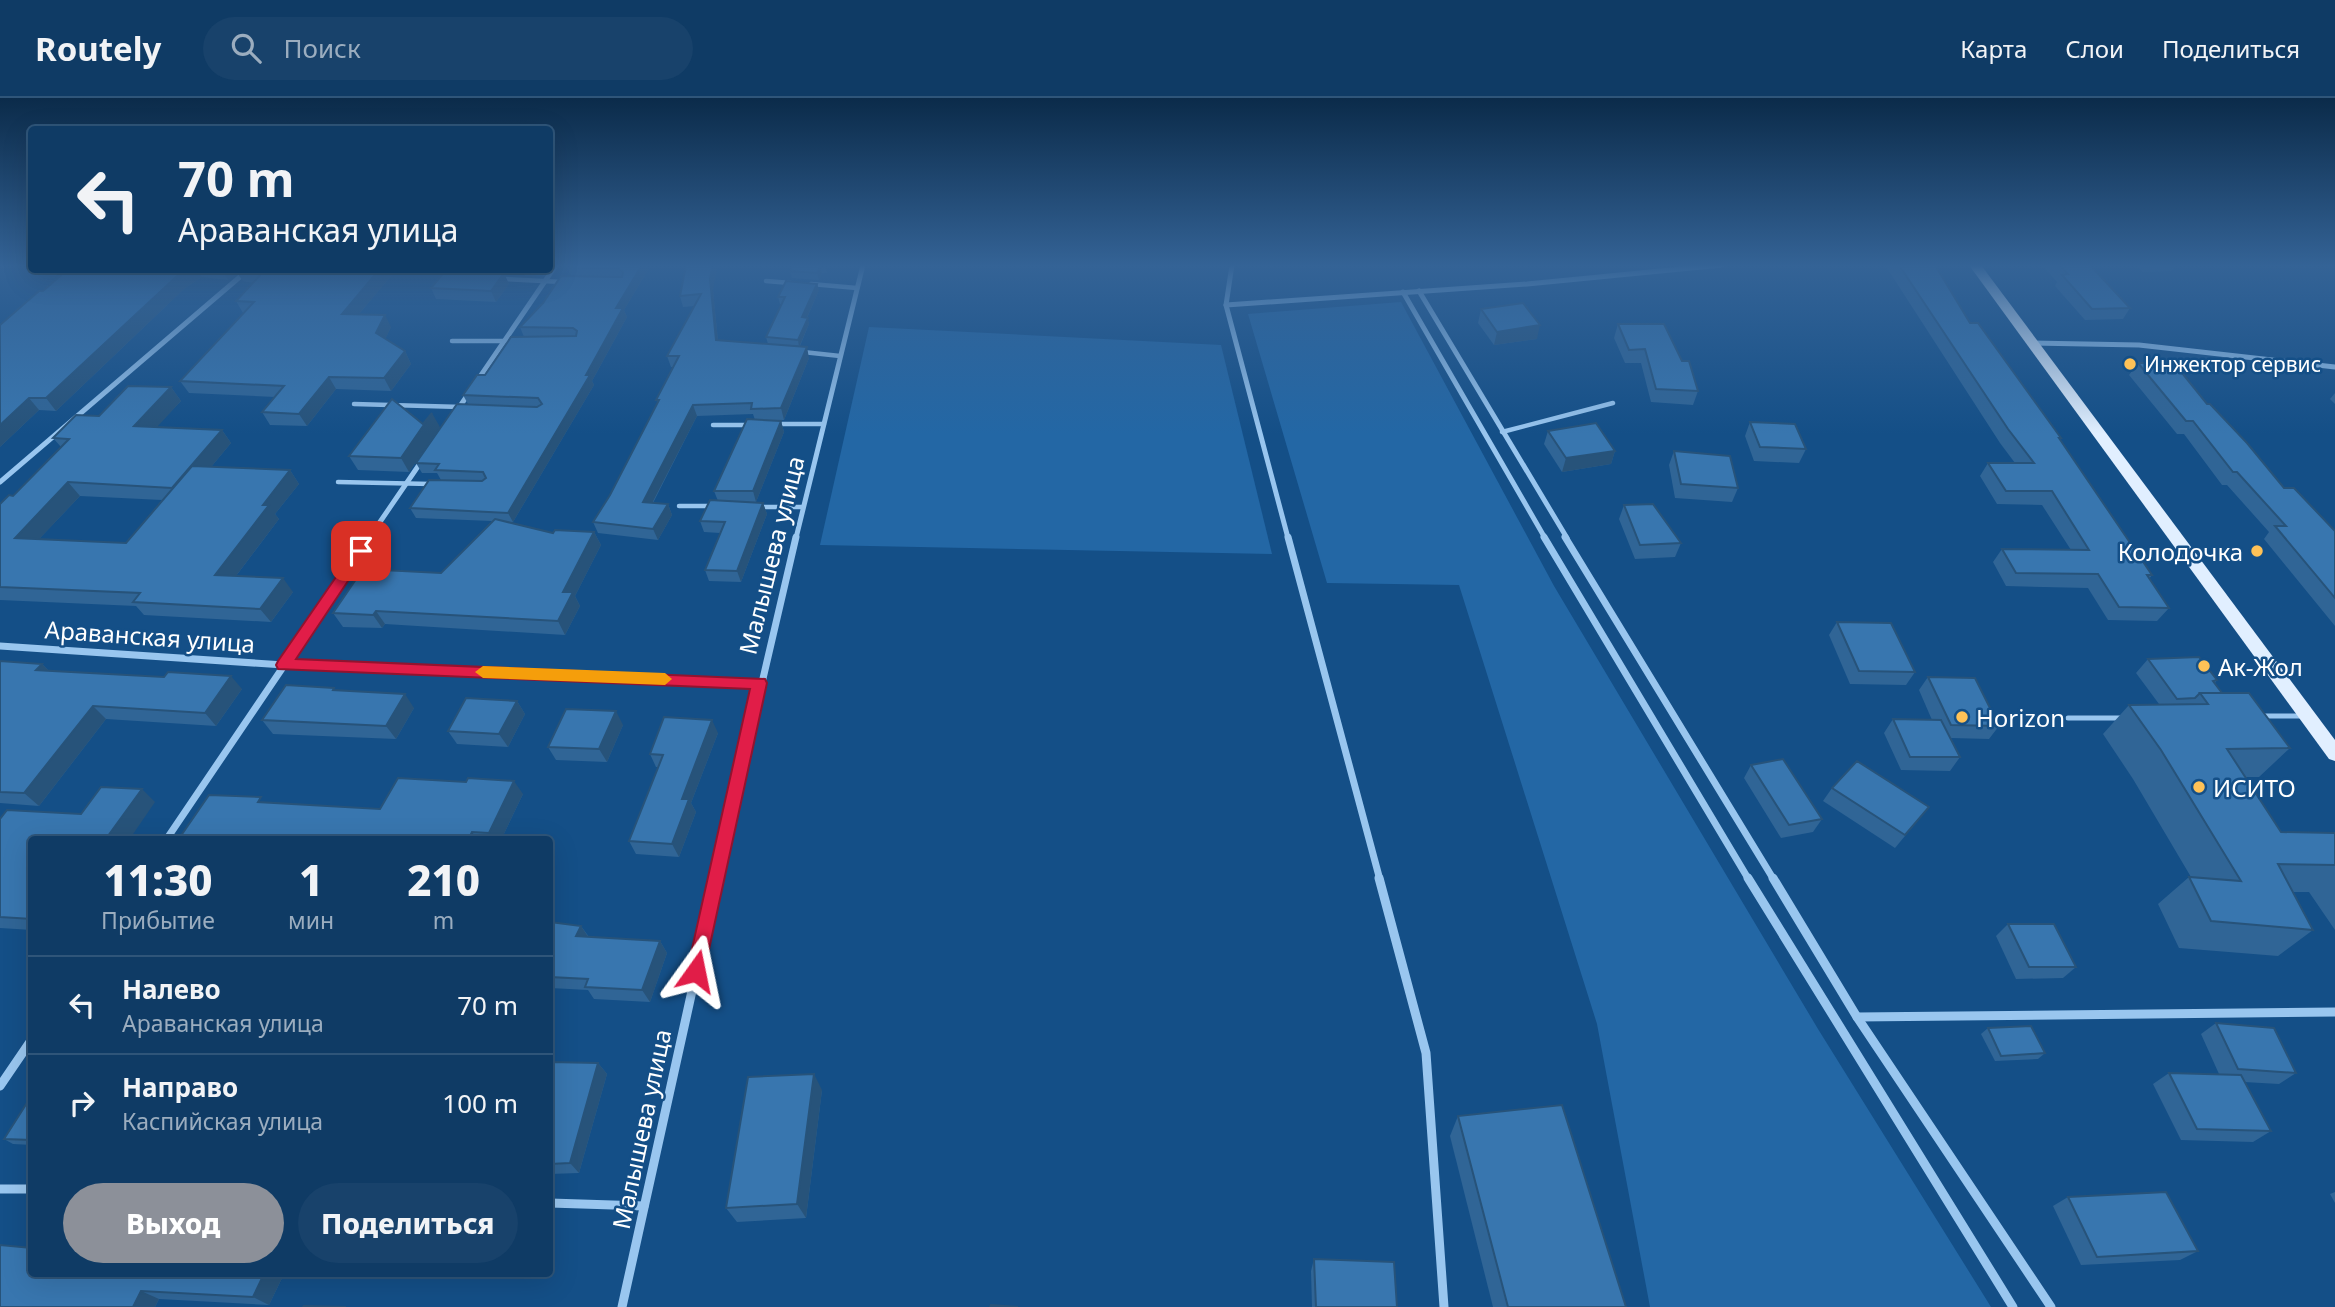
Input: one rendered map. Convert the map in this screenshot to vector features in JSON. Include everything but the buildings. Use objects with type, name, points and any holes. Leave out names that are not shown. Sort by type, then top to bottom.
[{"type":"main road","points":[[2016,321],[2335,754]]},
{"type":"street","points":[[0,482],[188,321]]},
{"type":"street","points":[[451,418],[517,321]]},
{"type":"street","name":"Малышева улица","points":[[622,1307],[760,683],[849,321]]},
{"type":"street","points":[[1230,321],[1426,1053],[1444,1307]]},
{"type":"street","points":[[1420,321],[1485,436],[1819,996],[2014,1307]]},
{"type":"street","points":[[1437,321],[1857,1017],[2051,1307]]},
{"type":"street","points":[[2032,343],[2139,345],[2335,367]]},
{"type":"street","points":[[169,836],[429,451]]},
{"type":"street","name":"Араванская улица","points":[[0,646],[284,665],[760,683]]},
{"type":"street","points":[[1857,1017],[2335,1012]]},
{"type":"street","points":[[0,1086],[28,1045]]},
{"type":"street","points":[[0,1189],[28,1189]]},
{"type":"street","points":[[553,1203],[644,1206]]},
{"type":"lane","points":[[452,341],[516,341]]},
{"type":"lane","points":[[802,352],[841,356]]},
{"type":"lane","points":[[1502,432],[1613,402]]},
{"type":"lane","points":[[354,404],[472,408]]},
{"type":"lane","points":[[768,424],[824,424]]},
{"type":"lane","points":[[713,425],[755,425]]},
{"type":"lane","points":[[338,482],[434,484]]},
{"type":"lane","points":[[678,506],[720,506]]},
{"type":"lane","points":[[748,506],[803,507]]},
{"type":"lane","points":[[2256,716],[2307,716]]},
{"type":"lane","points":[[2068,718],[2135,718]]},
{"type":"shaded area","points":[[1250,321],[1411,321],[1554,586],[1818,1029],[1991,1307],[1650,1307],[1597,1024],[1459,585],[1327,583]]},
{"type":"shaded area","points":[[869,327],[1221,345],[1272,554],[820,545]]},
{"type":"slow traffic","points":[[483,672],[665,679]]},
{"type":"place","name":"Инжектор сервис","points":[[2130,364]]},
{"type":"place","name":"Колодочка","points":[[2257,551]]},
{"type":"place","name":"Ак-Жол","points":[[2204,666]]},
{"type":"place","name":"Horizon","points":[[1962,717]]},
{"type":"place","name":"ИСИТО","points":[[2199,787]]},
{"type":"route","points":[[361,551],[284,665],[760,683],[696,971]]}]
